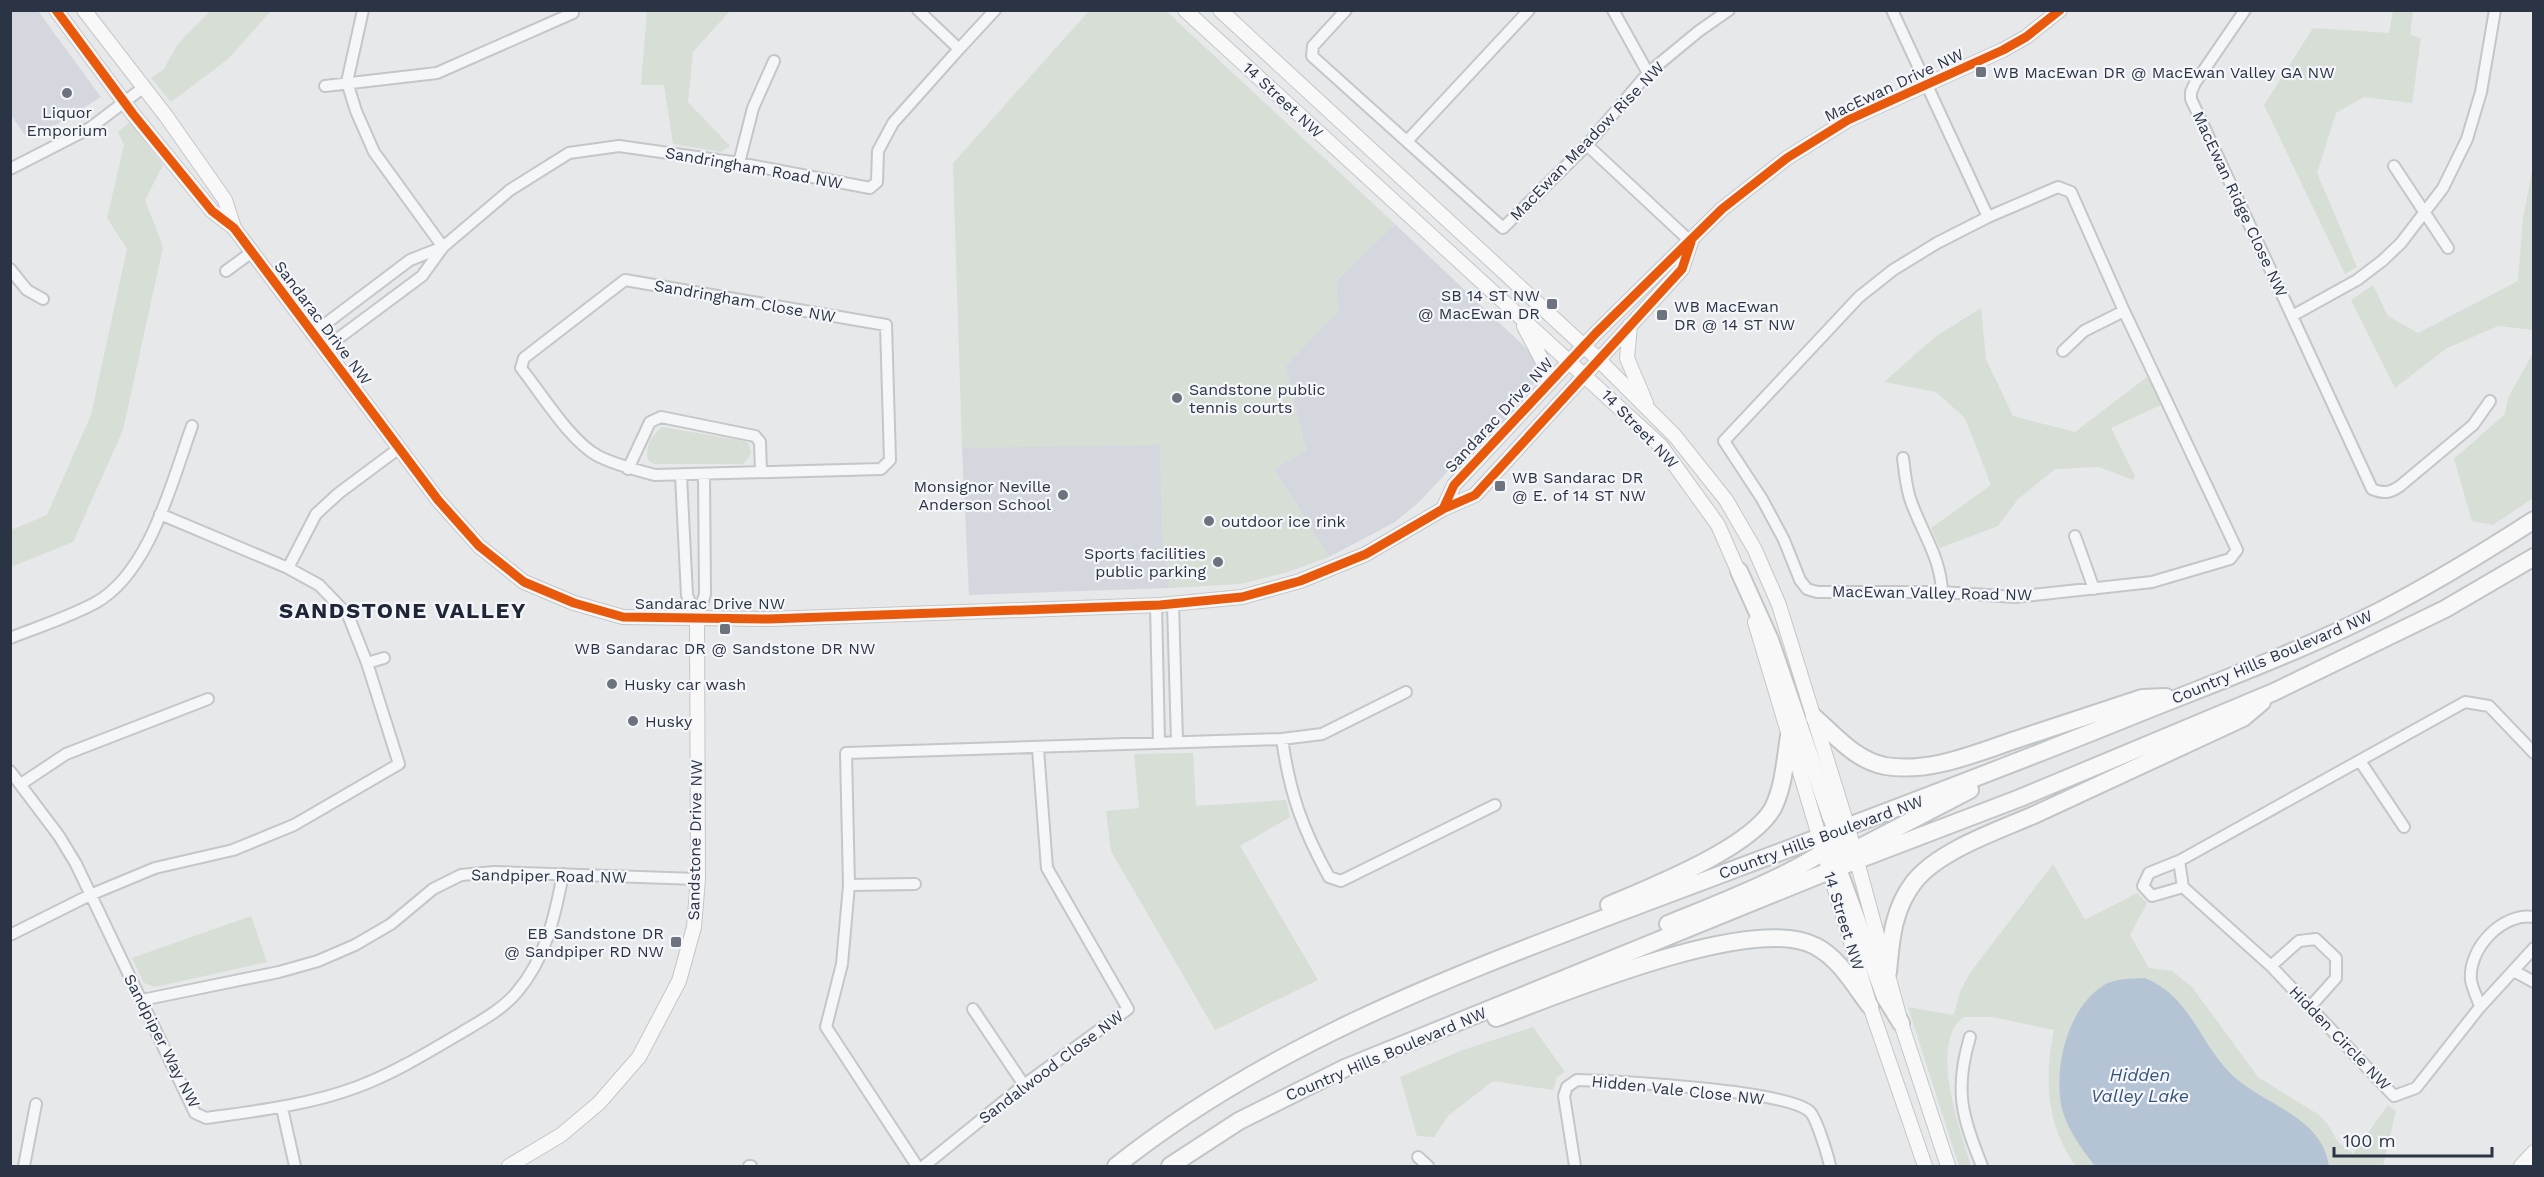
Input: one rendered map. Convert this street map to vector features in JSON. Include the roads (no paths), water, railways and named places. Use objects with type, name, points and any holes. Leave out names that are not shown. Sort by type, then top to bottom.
[{"type":"main road","name":"Country Hills Boulevard NW","points":[[1838,850],[2026,759],[2179,697],[2375,613],[2473,559],[2534,520]]},
{"type":"main road","name":"Country Hills Boulevard NW","points":[[1116,1167],[1192,1111],[1290,1052],[1387,1005],[1520,950],[1838,850],[2020,798],[2274,692],[2445,609],[2534,556]]},
{"type":"main road","points":[[1739,571],[1770,640],[1885,997],[1901,1023]]},
{"type":"main road","points":[[1888,972],[1895,918],[1906,895],[1926,870],[1980,839],[2243,718],[2274,692]]},
{"type":"main road","points":[[1814,717],[1849,750],[1883,766],[1918,766],[1941,763],[1978,752],[2142,698],[2179,697]]},
{"type":"main road","points":[[1520,950],[1541,934],[1637,893],[1724,851],[1763,822],[1773,808],[1782,782],[1789,736]]},
{"type":"main road","points":[[1345,1068],[1411,1032],[1608,951],[1838,850]]},
{"type":"main road","points":[[1345,1068],[1417,1048],[1590,983],[1728,941],[1777,937],[1798,940],[1816,947],[1833,960],[1870,1006]]},
{"type":"main road","name":"Country Hills Boulevard NW","points":[[1170,1167],[1239,1121],[1345,1068]]},
{"type":"street","name":"Sandarac Drive NW","points":[[56,10],[123,101],[212,211],[234,228],[398,449],[438,500],[479,546],[524,582],[574,603],[623,617],[770,619],[1156,605],[1242,597],[1300,581],[1366,554],[1443,508],[1475,495],[1599,360]]},
{"type":"street","name":"Sandarac Drive NW","points":[[84,10],[144,87],[225,200],[234,228]]},
{"type":"street","points":[[363,10],[347,82],[356,111],[374,152],[443,247]]},
{"type":"street","points":[[918,10],[959,49],[995,10]]},
{"type":"street","name":"14 Street NW","points":[[1185,10],[1661,446],[1718,525],[1739,571],[1789,736],[1888,972],[1901,1023],[1948,1167]]},
{"type":"street","name":"14 Street NW","points":[[1220,10],[1518,287],[1584,345],[1674,435],[1726,500],[1755,550],[1779,605],[1814,717],[1870,1006],[1904,1099],[1924,1167]]},
{"type":"street","points":[[1346,10],[1313,46],[1312,56],[1407,141],[1529,10]]},
{"type":"street","points":[[1612,10],[1648,73]]},
{"type":"street","name":"MacEwan Meadow Rise NW","points":[[1407,141],[1503,228],[1587,145],[1648,73],[1699,31],[1729,10]]},
{"type":"street","points":[[1892,10],[1988,217]]},
{"type":"street","name":"MacEwan Drive NW","points":[[1584,345],[1722,209],[1787,158],[1848,120],[1928,85],[2026,37],[2060,10]]},
{"type":"street","name":"MacEwan Ridge Close NW","points":[[2245,10],[2195,83],[2191,99],[2292,316],[2357,279],[2382,261],[2401,243],[2452,172],[2468,139],[2481,92],[2495,10]]},
{"type":"street","points":[[325,86],[437,73],[573,13]]},
{"type":"street","name":"Sandringham Road NW","points":[[324,349],[422,276],[443,247],[510,190],[569,153],[619,146],[739,163],[870,188],[877,182],[878,151],[893,123],[959,49]]},
{"type":"street","points":[[739,163],[753,108],[774,61]]},
{"type":"street","points":[[10,169],[90,128],[144,87]]},
{"type":"street","points":[[1587,145],[1691,242]]},
{"type":"street","points":[[2394,166],[2448,248]]},
{"type":"street","name":"MacEwan Valley Road NW","points":[[2058,187],[2071,192],[2124,311],[2237,550],[2230,559],[2152,582],[2015,597],[1942,592],[1817,592],[1807,589],[1800,580],[1784,540],[1762,499],[1724,441],[1859,297],[1893,270],[1937,243],[1988,217],[2058,187]]},
{"type":"street","name":"MacEwan Drive NW","points":[[1599,360],[1682,269],[1691,242]]},
{"type":"street","name":"Sandringham Road NW","points":[[312,334],[410,260],[443,247]]},
{"type":"street","name":"Sandarac Drive NW","points":[[226,271],[252,252]]},
{"type":"street","points":[[10,269],[27,290],[43,299]]},
{"type":"street","name":"Sandringham Close NW","points":[[625,280],[886,325],[890,460],[881,469],[681,476],[655,475],[628,469],[596,455],[576,437],[521,368],[524,358],[625,280]]},
{"type":"street","points":[[2062,351],[2084,331],[2124,311]]},
{"type":"street","points":[[2292,316],[2372,489],[2382,493],[2392,492],[2473,425],[2490,401]]},
{"type":"street","points":[[1519,317],[1545,366],[1548,384]]},
{"type":"street","points":[[1630,325],[1628,358],[1649,410]]},
{"type":"street","name":"Sandarac Drive NW","points":[[1443,508],[1454,485],[1584,345]]},
{"type":"street","points":[[628,469],[650,422],[661,417],[755,436],[760,442],[761,472]]},
{"type":"street","points":[[10,638],[96,603],[127,577],[160,514],[192,426]]},
{"type":"street","points":[[288,568],[316,514],[339,492],[398,449]]},
{"type":"street","points":[[1903,458],[1911,503],[1931,544],[1942,579],[1942,592]]},
{"type":"street","points":[[697,619],[705,594],[704,475]]},
{"type":"street","points":[[681,476],[687,595],[697,619]]},
{"type":"street","points":[[10,935],[90,895],[155,868],[233,850],[294,825],[399,764],[367,663],[348,615],[319,585],[288,568],[160,514]]},
{"type":"street","points":[[2075,536],[2094,589]]},
{"type":"street","points":[[1173,604],[1177,741]]},
{"type":"street","points":[[1156,605],[1159,742]]},
{"type":"street","name":"Sandstone Drive NW","points":[[509,1167],[561,1135],[599,1103],[639,1057],[679,981],[694,927],[698,879],[697,619]]},
{"type":"street","points":[[367,663],[384,658]]},
{"type":"street","points":[[917,1167],[826,1027],[842,964],[849,885],[846,753],[1038,749],[1177,741],[1282,739],[1322,734],[1406,692]]},
{"type":"street","points":[[21,784],[66,754],[208,699]]},
{"type":"street","points":[[2179,861],[2183,887],[2152,896],[2142,886],[2149,873],[2179,861],[2465,702],[2489,706],[2534,753]]},
{"type":"street","points":[[1282,739],[1296,809],[1311,845],[1329,877],[1341,881],[1495,805]]},
{"type":"street","name":"Sandalwood Close NW","points":[[924,1167],[1024,1085],[1128,1009],[1047,868],[1038,749]]},
{"type":"street","points":[[2360,761],[2404,827]]},
{"type":"street","name":"Sandpiper Way NW","points":[[10,771],[59,836],[142,1000],[195,1113],[206,1118],[282,1108],[358,1087],[428,1053],[497,1011],[517,992],[534,968],[553,926],[563,874]]},
{"type":"street","name":"Sandpiper Road NW","points":[[142,1000],[279,972],[318,961],[355,945],[391,924],[432,888],[461,875],[494,872],[698,879]]},
{"type":"street","points":[[849,885],[915,884]]},
{"type":"street","name":"Hidden Circle NW","points":[[2183,887],[2271,966],[2394,1096],[2416,1088],[2480,1007],[2532,953]]},
{"type":"street","points":[[2480,1007],[2471,980],[2481,944],[2499,927],[2523,915],[2534,917]]},
{"type":"street","points":[[2271,966],[2299,941],[2316,939],[2336,958],[2336,978],[2310,1007]]},
{"type":"street","points":[[2514,971],[2534,982]]},
{"type":"street","points":[[973,1009],[1024,1085]]},
{"type":"street","points":[[1970,1037],[1961,1066],[1960,1103],[1983,1167]]},
{"type":"street","name":"Hidden Vale Close NW","points":[[1575,1167],[1564,1096],[1567,1087],[1577,1080],[1707,1089],[1797,1103],[1812,1112],[1830,1167]]},
{"type":"street","points":[[24,1167],[36,1104]]},
{"type":"street","points":[[282,1108],[295,1167]]},
{"type":"street","points":[[2521,1167],[2534,1152]]},
{"type":"street","points":[[1418,1157],[1428,1167]]},
{"type":"water","name":"Hidden Valley Lake","points":[[2145,978],[2160,986],[2183,1007],[2229,1072],[2242,1083],[2288,1112],[2315,1134],[2324,1149],[2329,1166],[2095,1166],[2073,1134],[2061,1106],[2059,1082],[2063,1050],[2074,1020],[2092,994],[2114,981]]},
{"type":"place","name":"WB MacEwan DR @ MacEwan Valley GA NW","points":[[1981,72]]},
{"type":"place","name":"Liquor Emporium","points":[[67,93]]},
{"type":"place","name":"SB 14 ST NW @ MacEwan DR","points":[[1552,304]]},
{"type":"place","name":"WB MacEwan DR @ 14 ST NW","points":[[1662,315]]},
{"type":"place","name":"Sandstone public tennis courts","points":[[1177,398]]},
{"type":"place","name":"WB Sandarac DR @ E. of 14 ST NW","points":[[1500,486]]},
{"type":"place","name":"Monsignor Neville Anderson School","points":[[1063,495]]},
{"type":"place","name":"outdoor ice rink","points":[[1209,521]]},
{"type":"place","name":"Sports facilities public parking","points":[[1218,562]]},
{"type":"place","name":"WB Sandarac DR @ Sandstone DR NW","points":[[725,629]]},
{"type":"place","name":"Husky car wash","points":[[612,684]]},
{"type":"place","name":"Husky","points":[[633,721]]},
{"type":"place","name":"EB Sandstone DR @ Sandpiper RD NW","points":[[676,942]]},
{"type":"district","name":"SANDSTONE VALLEY","points":[[403,610]]}]
